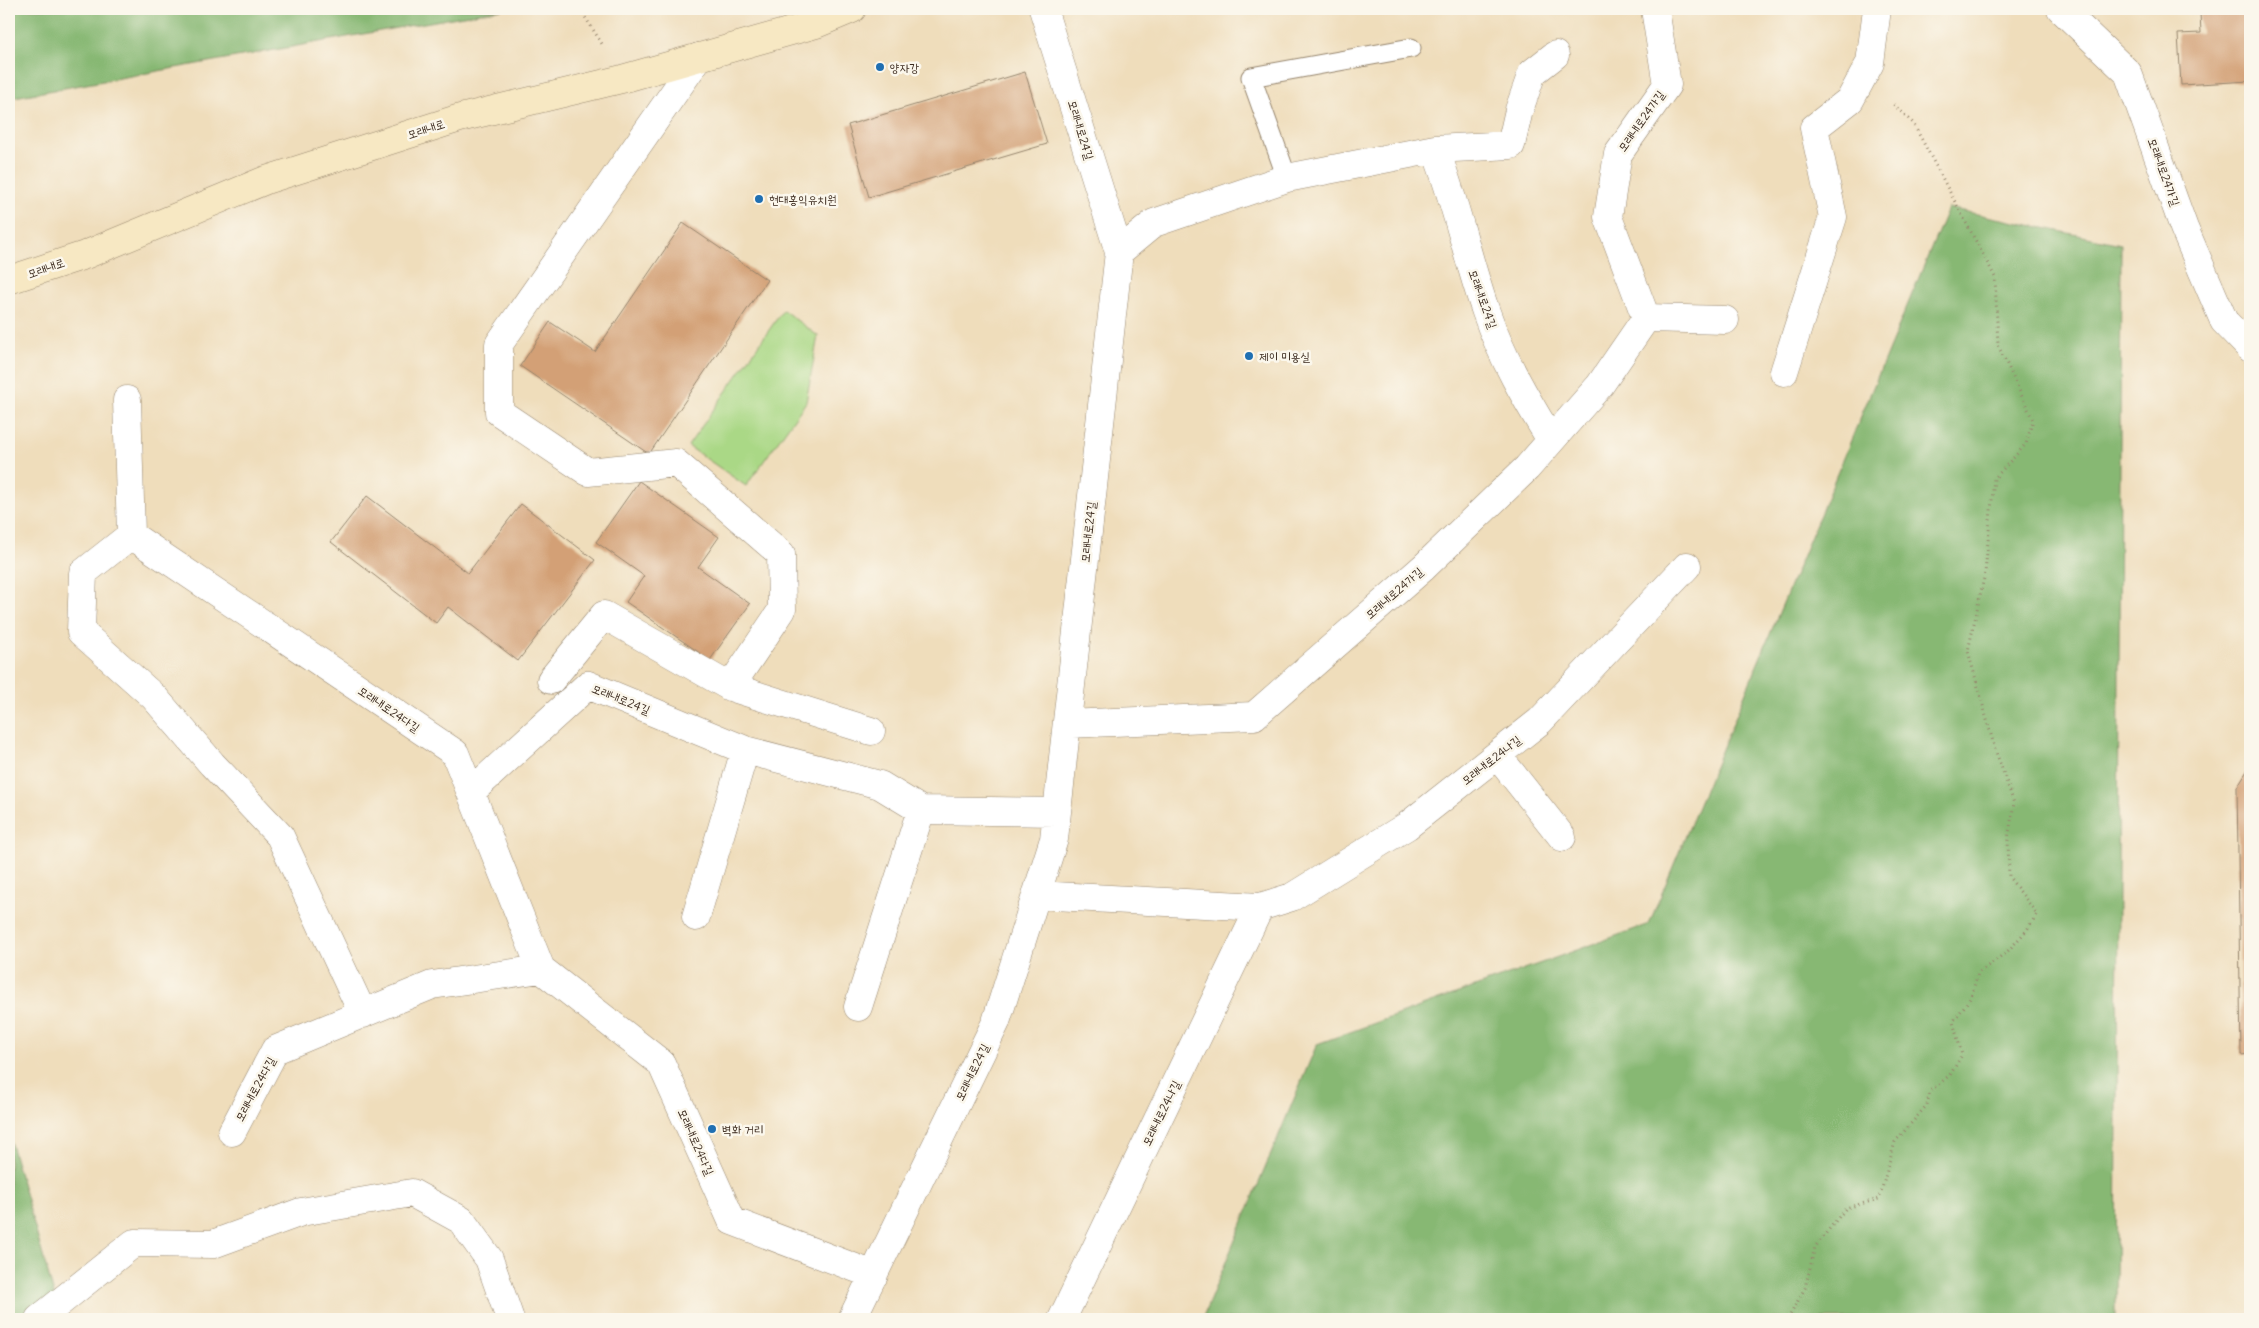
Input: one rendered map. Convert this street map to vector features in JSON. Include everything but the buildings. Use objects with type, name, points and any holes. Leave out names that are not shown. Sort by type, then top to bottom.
[{"type":"main road","name":"모래내로","points":[[9,280],[85,255],[276,177],[460,118],[622,79],[816,24],[852,9]]},
{"type":"street","name":"모래내로24길","points":[[852,1319],[996,1022],[1054,839],[1119,252],[1043,9]]},
{"type":"street","name":"모래내로24가길","points":[[1067,724],[1254,716],[1424,567],[1527,468],[1600,385],[1646,318],[1608,217],[1618,154],[1667,85],[1655,9]]},
{"type":"street","points":[[1784,372],[1833,217],[1814,128],[1850,100],[1870,63],[1877,9]]},
{"type":"street","name":"모래내로24가길","points":[[2061,9],[2128,73],[2184,228],[2224,321],[2250,348]]},
{"type":"street","points":[[1119,252],[1154,223],[1287,178],[1435,149],[1511,145],[1519,110],[1532,73],[1554,55]]},
{"type":"street","points":[[699,57],[500,344],[499,412],[588,472],[676,463],[781,554],[782,610],[730,686]]},
{"type":"street","name":"모래내로24길","points":[[1435,149],[1451,190],[1465,250],[1487,314],[1512,375],[1551,440]]},
{"type":"street","points":[[1646,318],[1726,320]]},
{"type":"street","points":[[127,400],[131,535],[83,573],[81,632],[154,697],[212,764],[280,836],[363,1014]]},
{"type":"street","name":"모래내로24다길","points":[[131,535],[455,753],[541,969],[661,1062],[732,1221],[874,1275]]},
{"type":"street","name":"모래내로24나길","points":[[1036,895],[1260,907],[1292,897],[1407,826],[1540,721],[1686,566]]},
{"type":"street","points":[[551,680],[604,615],[730,686],[871,731]]},
{"type":"street","name":"모래내로24길","points":[[471,792],[588,685],[745,750],[880,785],[921,810]]},
{"type":"street","points":[[696,917],[745,750]]},
{"type":"street","points":[[1497,754],[1562,837]]},
{"type":"street","points":[[858,1007],[921,810],[1056,812]]},
{"type":"street","name":"모래내로24나길","points":[[1062,1319],[1260,907]]},
{"type":"street","name":"모래내로24다길","points":[[232,1132],[275,1050],[432,985],[541,969]]},
{"type":"street","points":[[39,1319],[134,1243],[213,1244],[301,1212],[412,1193],[461,1220],[489,1259],[510,1319]]},
{"type":"lane","points":[[1287,178],[1251,77],[1411,48]]},
{"type":"path","points":[[1788,1319],[1805,1288],[1815,1246],[1846,1208],[1879,1199],[1895,1142],[1927,1105],[1930,1091],[1950,1075],[1962,1055],[1953,1022],[1971,997],[1978,973],[2007,952],[2027,930],[2036,914],[2009,877],[2008,839],[2014,803],[1995,749],[1968,651],[1985,573],[1994,478],[2026,444],[2033,420],[1998,345],[1995,277],[1914,123],[1877,90],[1870,63]]},
{"type":"green space","points":[[9,9],[502,9],[9,98]]},
{"type":"green space","points":[[1948,208],[2121,244],[2116,1319],[1202,1319],[1317,1044],[1649,924]]},
{"type":"green space","points":[[783,310],[818,336],[806,402],[746,486],[688,446]]},
{"type":"green space","points":[[9,1137],[61,1319],[9,1319]]},
{"type":"place","name":"양자강","points":[[880,67]]},
{"type":"place","name":"현대홍익유치원","points":[[759,199]]},
{"type":"place","name":"제이 미용실","points":[[1249,356]]},
{"type":"place","name":"벽화 거리","points":[[712,1129]]}]
